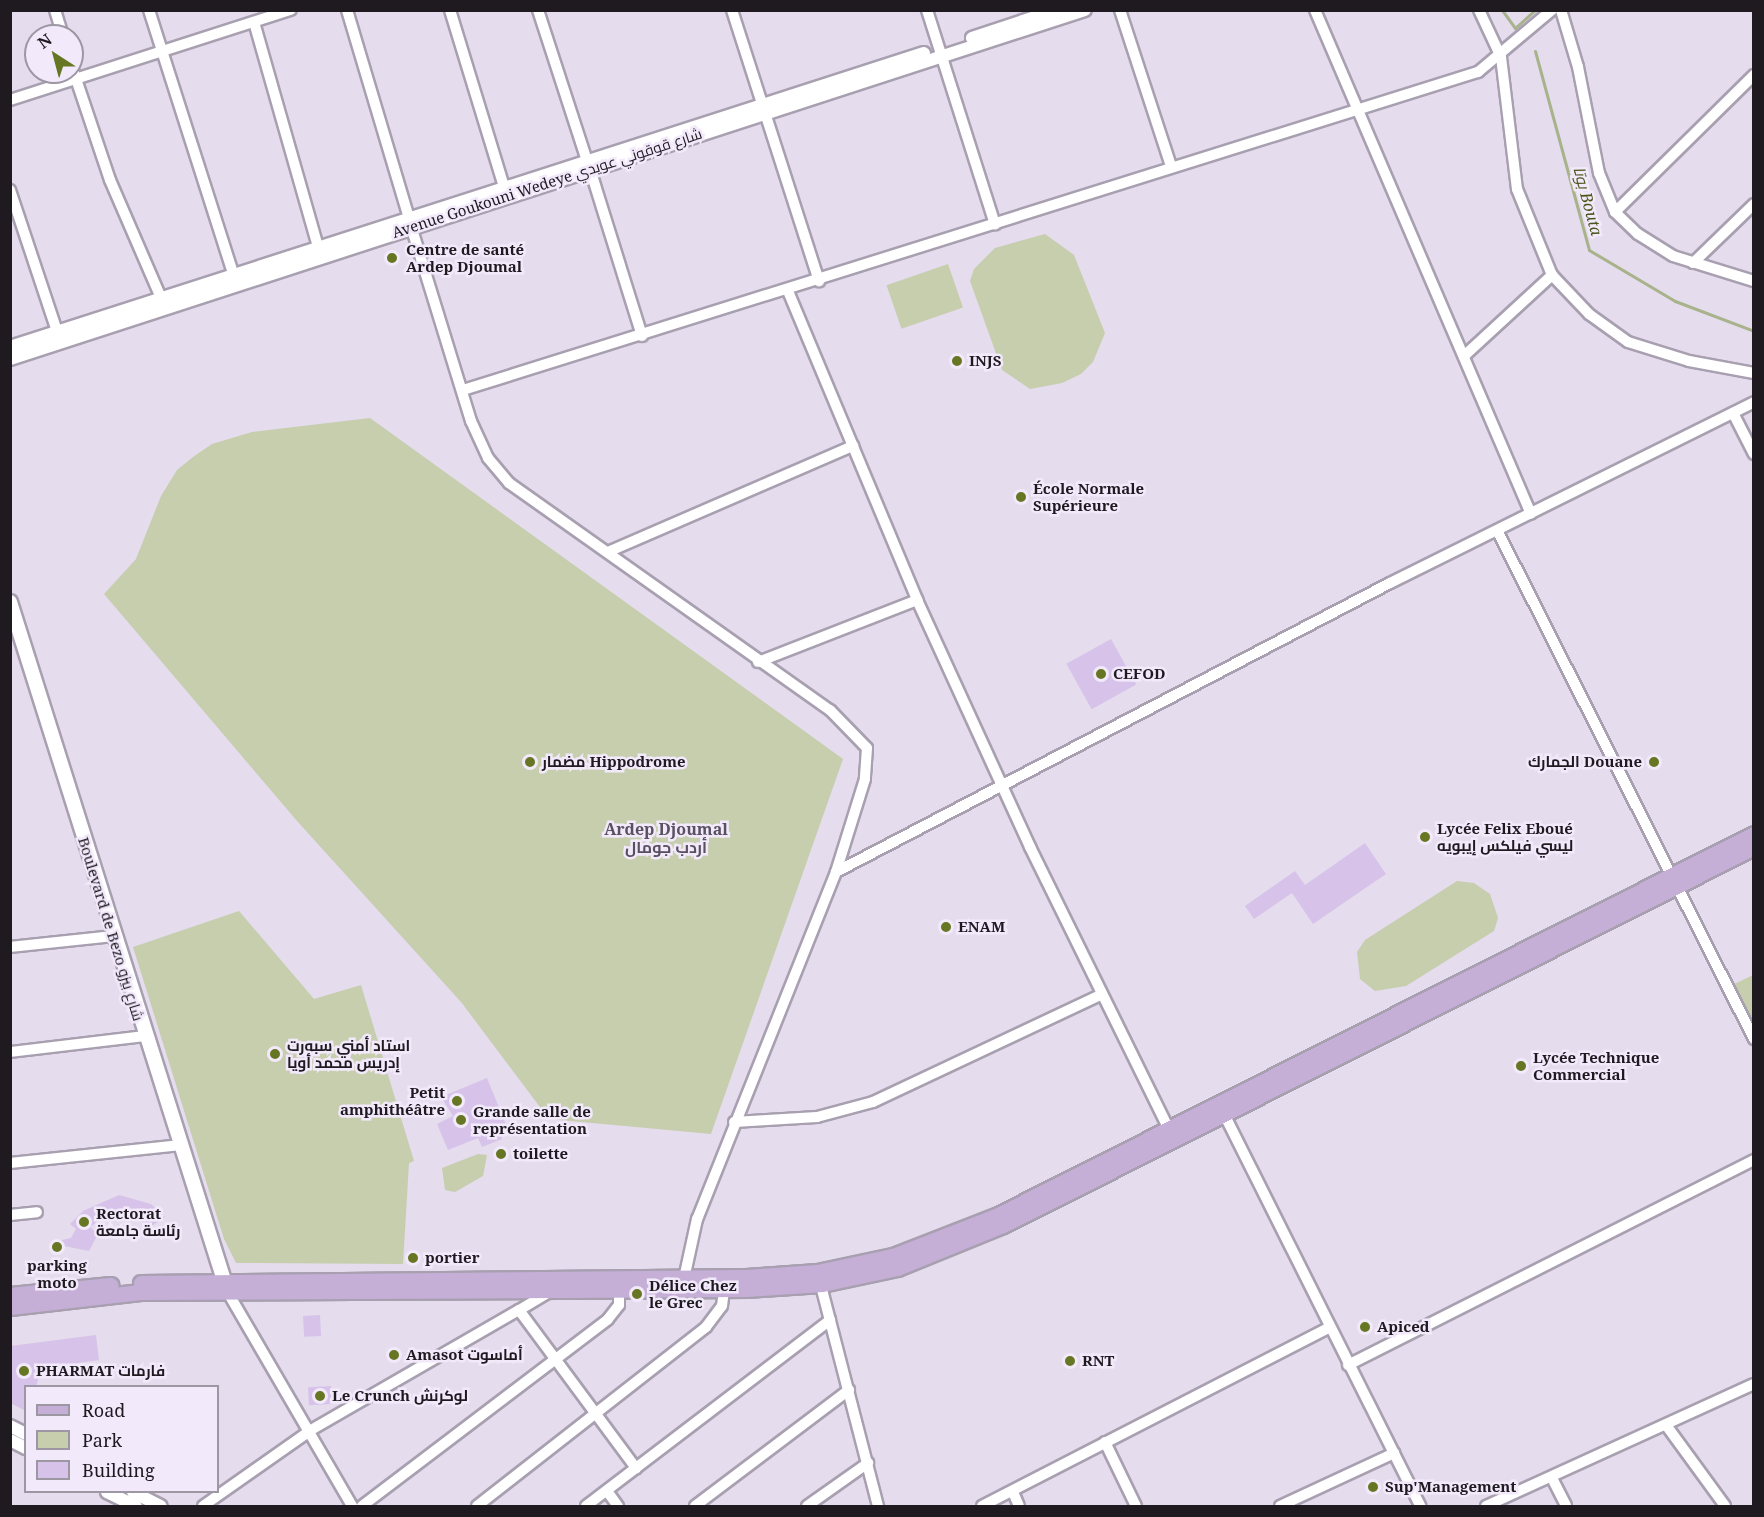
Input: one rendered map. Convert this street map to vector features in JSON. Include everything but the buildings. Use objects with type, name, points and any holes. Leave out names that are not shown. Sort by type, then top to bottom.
[{"type":"main road","name":"Boulevard de Bezo شارع بيزو","points":[[10,602],[144,1036],[225,1285]]},
{"type":"main road","points":[[10,1295],[225,1285],[619,1290],[683,1284],[724,1290],[818,1278],[893,1256],[939,1247],[1222,1109],[1672,882],[1754,834]]},
{"type":"main road","points":[[1672,882],[1754,847]]},
{"type":"main road","points":[[939,1247],[1168,1128],[1222,1109]]},
{"type":"main road","points":[[387,1286],[683,1284],[818,1278]]},
{"type":"main road","points":[[10,1307],[225,1285]]},
{"type":"street","points":[[149,10],[233,274]]},
{"type":"street","points":[[84,76],[291,10]]},
{"type":"street","points":[[347,10],[478,439],[509,483],[610,551],[758,662],[830,710],[867,748],[865,779],[836,872],[697,1219],[683,1284]]},
{"type":"street","points":[[450,10],[504,187]]},
{"type":"street","points":[[538,10],[642,336]]},
{"type":"street","points":[[732,10],[819,281]]},
{"type":"street","points":[[927,10],[995,225]]},
{"type":"street","name":"Avenue Goukouni Wedeye شارع قوقوني عويدي","points":[[940,52],[1056,10]]},
{"type":"street","name":"Avenue Goukouni Wedeye شارع قوقوني عويدي","points":[[10,347],[57,331],[163,302],[940,52],[1084,10]]},
{"type":"street","points":[[1120,10],[1171,166]]},
{"type":"street","points":[[1315,10],[1355,111],[1464,356],[1531,514]]},
{"type":"street","points":[[1479,10],[1501,57],[1518,189],[1534,242],[1552,275],[1589,314],[1628,342],[1689,361],[1754,373]]},
{"type":"street","points":[[463,390],[788,291],[1171,166],[1478,72],[1518,43],[1552,10]]},
{"type":"street","points":[[1561,10],[1578,67],[1599,174],[1615,212],[1638,234],[1693,263],[1754,281]]},
{"type":"street","points":[[254,22],[318,247]]},
{"type":"street","points":[[1615,212],[1754,75]]},
{"type":"street","points":[[10,100],[60,84]]},
{"type":"street","points":[[78,84],[110,180],[163,302]]},
{"type":"street","name":"Avenue Goukouni Wedeye شارع قوقوني عويدي","points":[[10,358],[233,274],[318,247],[410,222],[504,187],[588,165]]},
{"type":"street","points":[[10,190],[57,331]]},
{"type":"street","points":[[1693,263],[1754,204]]},
{"type":"street","points":[[1464,356],[1552,275]]},
{"type":"street","points":[[788,291],[917,600],[1001,783],[1168,1128]]},
{"type":"street","points":[[836,872],[1001,783],[1754,402]]},
{"type":"street","points":[[1733,413],[1754,454]]},
{"type":"street","points":[[610,551],[853,446]]},
{"type":"street","points":[[1498,532],[1672,882],[1754,1039]]},
{"type":"street","points":[[758,662],[917,600]]},
{"type":"street","points":[[10,947],[113,936]]},
{"type":"street","points":[[734,1122],[817,1117],[873,1102],[1102,994]]},
{"type":"street","points":[[10,1052],[144,1036]]},
{"type":"street","points":[[1222,1109],[1420,1506]]},
{"type":"street","points":[[10,1163],[181,1145]]},
{"type":"street","points":[[1348,1365],[1754,1160]]},
{"type":"street","points":[[10,1215],[37,1212]]},
{"type":"street","points":[[818,1278],[878,1506]]},
{"type":"street","points":[[225,1285],[311,1430],[352,1506]]},
{"type":"street","points":[[203,1506],[311,1430],[555,1289]]},
{"type":"street","points":[[362,1506],[614,1313],[619,1290]]},
{"type":"street","points":[[477,1506],[717,1317],[724,1290]]},
{"type":"street","points":[[519,1310],[636,1468]]},
{"type":"street","points":[[586,1506],[830,1320]]},
{"type":"street","points":[[982,1506],[1330,1327]]},
{"type":"street","points":[[1485,1506],[1552,1478],[1754,1384]]},
{"type":"street","points":[[694,1506],[849,1390]]},
{"type":"street","points":[[1666,1425],[1725,1506]]},
{"type":"street","points":[[10,1426],[24,1433]]},
{"type":"street","points":[[10,1440],[24,1447]]},
{"type":"street","points":[[1105,1442],[1136,1506]]},
{"type":"street","points":[[1281,1506],[1394,1453]]},
{"type":"street","points":[[807,1506],[868,1463]]},
{"type":"street","points":[[1552,1478],[1566,1506]]},
{"type":"street","points":[[607,1491],[618,1506]]},
{"type":"street","points":[[1013,1492],[1019,1506]]},
{"type":"street","points":[[111,1493],[136,1506]]},
{"type":"street","points":[[137,1493],[161,1506]]},
{"type":"green space","points":[[1045,234],[1074,255],[1105,333],[1093,362],[1081,374],[1062,383],[1030,389],[1002,370],[970,281],[974,269],[995,248]]},
{"type":"green space","points":[[948,264],[963,307],[902,329],[887,285]]},
{"type":"green space","name":"مضمار Hippodrome","points":[[370,418],[843,759],[711,1134],[549,1119],[461,1002],[297,821],[104,594],[136,559],[161,496],[177,470],[212,444],[252,432]]},
{"type":"green space","points":[[1457,881],[1474,883],[1490,894],[1498,918],[1494,931],[1406,986],[1375,991],[1360,979],[1357,952],[1365,940]]},
{"type":"green space","name":"استاد أمني سبورت إدريس محمد أويا","points":[[239,911],[314,999],[361,985],[414,1161],[409,1163],[403,1264],[236,1263],[224,1239],[133,947]]},
{"type":"green space","points":[[1753,975],[1753,1045],[1726,988]]},
{"type":"green space","points":[[478,1154],[487,1155],[483,1176],[455,1192],[445,1190],[442,1168]]},
{"type":"waterway","name":"بوتا Bouta","points":[[1502,10],[1515,28],[1535,10]]},
{"type":"waterway","name":"بوتا Bouta","points":[[1535,51],[1589,250],[1675,301],[1754,331]]},
{"type":"place","name":"Centre de santé Ardep Djoumal","points":[[392,258]]},
{"type":"place","name":"INJS","points":[[957,361]]},
{"type":"place","name":"École Normale Supérieure","points":[[1021,497]]},
{"type":"place","name":"CEFOD","points":[[1101,674]]},
{"type":"place","name":"مضمار Hippodrome","points":[[530,762]]},
{"type":"place","name":"الجمارك Douane","points":[[1654,762]]},
{"type":"place","name":"Lycée Felix Eboué ليسي فيلكس إيبويه","points":[[1425,837]]},
{"type":"place","name":"ENAM","points":[[946,927]]},
{"type":"place","name":"استاد أمني سبورت إدريس محمد أويا","points":[[275,1054]]},
{"type":"place","name":"Lycée Technique Commercial","points":[[1521,1066]]},
{"type":"place","name":"Petit amphithéâtre","points":[[457,1101]]},
{"type":"place","name":"Grande salle de représentation","points":[[461,1120]]},
{"type":"place","name":"toilette","points":[[501,1154]]},
{"type":"place","name":"Rectorat رئاسة جامعة","points":[[84,1222]]},
{"type":"place","name":"parking moto","points":[[57,1247]]},
{"type":"place","name":"portier","points":[[413,1258]]},
{"type":"place","name":"Délice Chez le Grec","points":[[637,1294]]},
{"type":"place","name":"Apiced","points":[[1365,1327]]},
{"type":"place","name":"Amasot أماسوت","points":[[394,1355]]},
{"type":"place","name":"RNT","points":[[1070,1361]]},
{"type":"place","name":"PHARMAT فارمات","points":[[24,1371]]},
{"type":"place","name":"Le Crunch لوكرنش","points":[[320,1396]]},
{"type":"place","name":"Sup'Management","points":[[1373,1487]]},
{"type":"district","name":"Ardep Djoumal أردب جومال","points":[[666,838]]}]
